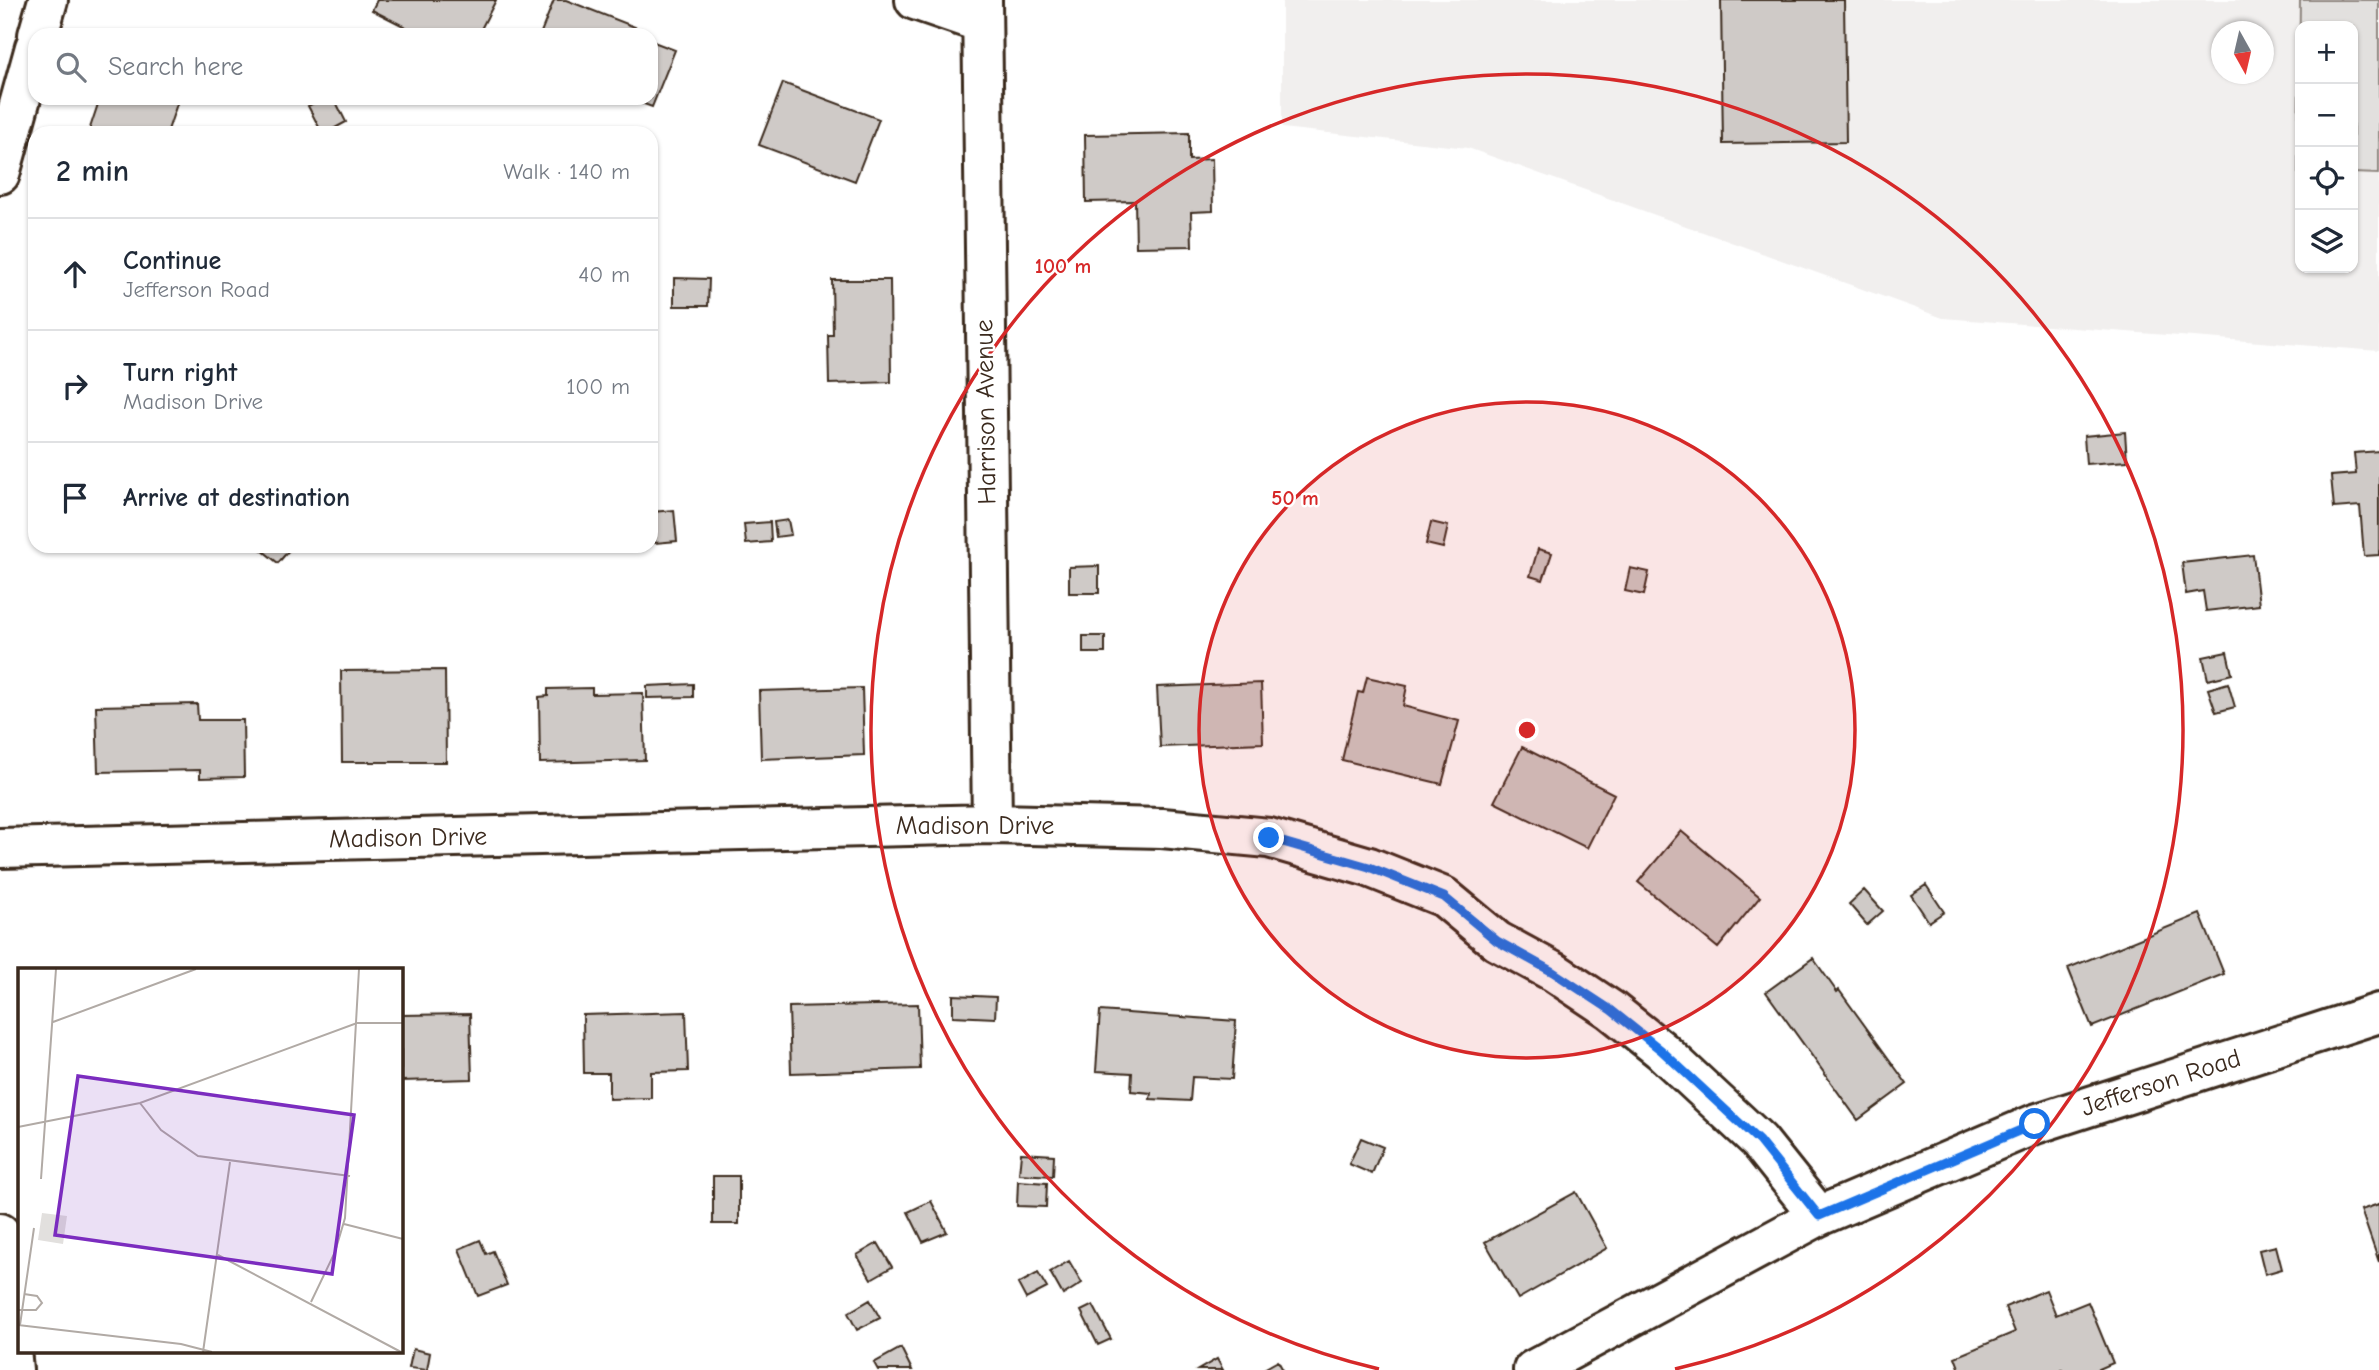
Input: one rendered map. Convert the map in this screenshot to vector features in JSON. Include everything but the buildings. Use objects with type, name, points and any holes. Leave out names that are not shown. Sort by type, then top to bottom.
[{"type":"street","points":[[40,28],[48,0]]},
{"type":"street","points":[[915,0],[982,11]]},
{"type":"street","name":"Harrison Avenue","points":[[982,11],[992,824]]},
{"type":"street","points":[[0,174],[28,72]]},
{"type":"street","name":"Madison Drive","points":[[0,848],[992,824],[1162,828],[1269,838],[1369,867],[1444,897],[1497,941],[1553,972],[1600,1003],[1661,1050],[1759,1141],[1819,1216]]},
{"type":"street","name":"Jefferson Road","points":[[1533,1370],[1819,1216],[2035,1124],[2379,1013]]},
{"type":"street","points":[[0,1233],[13,1370]]},
{"type":"shaded area","points":[[1282,0],[2379,0],[2379,351],[1943,318],[1468,148],[1282,128]]},
{"type":"shaded area","points":[[2300,0],[2379,0],[2379,174],[2358,173],[2358,21],[2300,21]]},
{"type":"route","points":[[1269,838],[1369,867],[1444,897],[1497,941],[1553,972],[1611,1010],[1661,1050],[1759,1141],[1819,1216],[2035,1124]]}]
